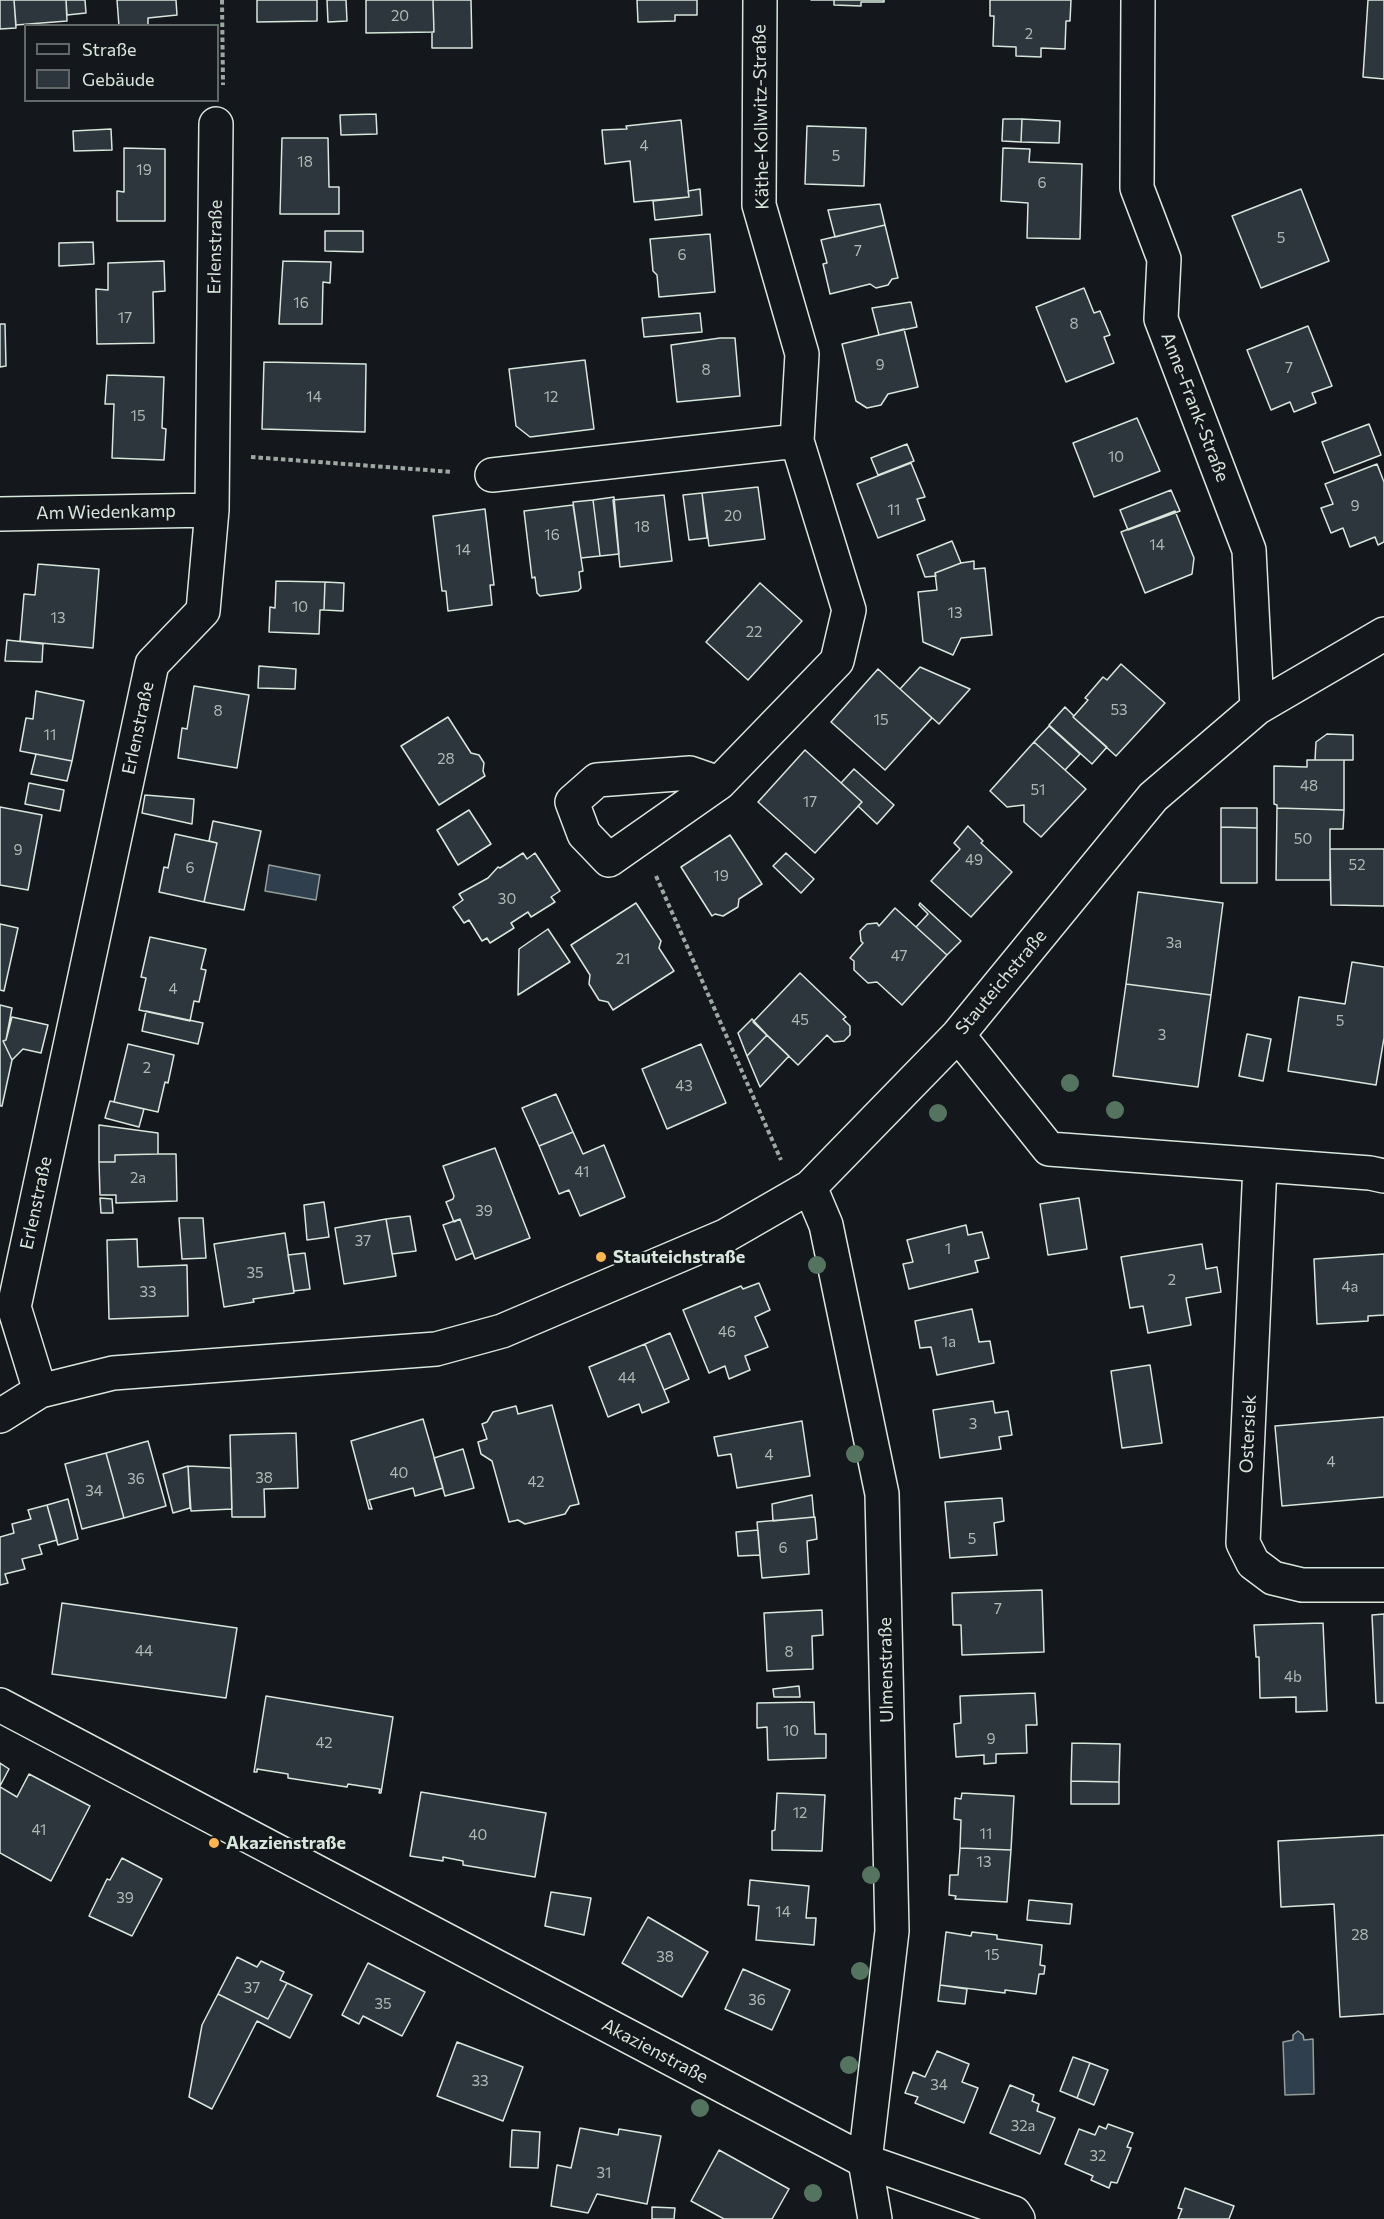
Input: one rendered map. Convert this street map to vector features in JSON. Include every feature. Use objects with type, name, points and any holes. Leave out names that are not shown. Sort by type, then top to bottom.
[{"type":"street","name":"Käthe-Kollwitz-Straße","points":[[719,783],[690,773],[597,780],[572,802],[584,834],[609,860],[639,841],[719,783],[837,661],[847,620],[849,610],[797,441],[802,354],[759,205],[760,0]]},
{"type":"street","name":"Anne-Frank-Straße","points":[[1138,0],[1137,188],[1164,260],[1161,319],[1249,550],[1257,708]]},
{"type":"street","name":"Erlenstraße","points":[[40,1391],[14,1307],[152,664],[203,611],[212,510],[216,124]]},
{"type":"street","points":[[492,475],[797,441]]},
{"type":"street","name":"Am Wiedenkamp","points":[[0,514],[212,510]]},
{"type":"street","name":"Stauteichstraße","points":[[0,1416],[40,1391],[113,1373],[436,1349],[502,1331],[725,1236],[810,1187],[958,1035],[1153,797],[1257,708],[1384,634]]},
{"type":"street","points":[[958,1035],[1049,1149],[1370,1173],[1384,1176]]},
{"type":"street","name":"Ostersiek","points":[[1260,1165],[1243,1543],[1253,1563],[1273,1578],[1302,1586],[1384,1585]]},
{"type":"street","name":"Ulmenstraße","points":[[810,1187],[826,1225],[882,1494],[892,1931],[865,2162]]},
{"type":"street","name":"Akazienstraße","points":[[0,1705],[865,2162],[1014,2213],[1018,2219]]},
{"type":"street","points":[[865,2162],[875,2219]]},
{"type":"path","points":[[216,124],[223,97],[222,0]]},
{"type":"path","points":[[212,454],[492,475]]},
{"type":"path","points":[[639,841],[780,1159],[810,1187]]},
{"type":"water","points":[[269,865],[320,875],[316,900],[265,891]]},
{"type":"water","points":[[1298,2031],[1303,2035],[1304,2040],[1313,2039],[1314,2094],[1285,2095],[1283,2042],[1293,2040],[1293,2035]]},
{"type":"building","points":[[0,0],[14,0],[16,28],[0,29]]},
{"type":"building","points":[[14,0],[66,0],[67,21],[16,25]]},
{"type":"building","points":[[66,0],[85,0],[86,13],[67,15]]},
{"type":"building","points":[[117,0],[176,0],[177,15],[148,18],[148,24],[119,24]]},
{"type":"building","points":[[257,0],[317,0],[317,21],[257,22]]},
{"type":"building","points":[[327,0],[346,0],[347,21],[328,22]]},
{"type":"building","points":[[366,0],[433,0],[434,32],[366,33]]},
{"type":"building","points":[[433,0],[471,0],[472,48],[432,48]]},
{"type":"building","points":[[637,0],[697,0],[697,15],[675,15],[675,21],[638,22]]},
{"type":"building","points":[[834,0],[884,0],[884,2],[861,2],[861,6],[834,5]]},
{"type":"building","points":[[990,0],[1071,0],[1070,21],[1066,21],[1065,49],[1041,48],[1041,57],[1016,56],[1016,47],[993,46],[994,16],[990,16]]},
{"type":"building","points":[[1368,0],[1384,0],[1384,79],[1363,77]]},
{"type":"building","points":[[376,114],[377,134],[341,135],[340,115]]},
{"type":"building","points":[[1003,119],[1022,119],[1021,142],[1002,141]]},
{"type":"building","points":[[1022,119],[1060,121],[1059,143],[1021,142]]},
{"type":"building","points":[[681,120],[689,197],[634,202],[630,161],[605,164],[602,130],[627,129],[626,126]]},
{"type":"building","points":[[807,126],[866,128],[864,186],[805,184]]},
{"type":"building","points":[[111,129],[112,150],[74,151],[73,131]]},
{"type":"building","points":[[282,138],[328,138],[329,187],[339,187],[339,214],[280,214]]},
{"type":"building","points":[[124,148],[165,149],[165,221],[117,221],[117,191],[124,192]]},
{"type":"building","points":[[1003,148],[1030,149],[1029,162],[1082,164],[1080,239],[1027,238],[1028,203],[1001,201]]},
{"type":"building","points":[[700,189],[702,215],[655,220],[653,201],[689,197],[688,191]]},
{"type":"building","points":[[1301,189],[1329,261],[1261,288],[1232,216]]},
{"type":"building","points":[[880,204],[885,225],[835,237],[828,210]]},
{"type":"building","points":[[885,225],[898,278],[892,279],[888,285],[876,288],[870,284],[830,294],[823,264],[827,263],[821,240]]},
{"type":"building","points":[[325,231],[363,231],[363,252],[325,251]]},
{"type":"building","points":[[710,234],[715,292],[659,297],[657,275],[653,271],[650,239]]},
{"type":"building","points":[[93,242],[94,264],[59,266],[59,243]]},
{"type":"building","points":[[164,261],[165,291],[153,292],[154,343],[97,344],[96,289],[108,290],[108,263]]},
{"type":"building","points":[[283,261],[331,262],[330,283],[323,282],[322,324],[279,324]]},
{"type":"building","points":[[1084,288],[1094,313],[1100,311],[1110,335],[1104,337],[1114,363],[1066,382],[1036,307]]},
{"type":"building","points":[[911,302],[917,327],[879,335],[872,308]]},
{"type":"building","points":[[700,313],[702,332],[644,337],[642,318]]},
{"type":"building","points":[[0,324],[5,324],[6,366],[0,367]]},
{"type":"building","points":[[1308,326],[1332,386],[1312,393],[1316,403],[1294,412],[1290,402],[1271,410],[1247,350]]},
{"type":"building","points":[[904,329],[918,387],[888,394],[881,405],[867,408],[856,401],[842,344]]},
{"type":"building","points":[[735,338],[740,396],[677,402],[671,345]]},
{"type":"building","points":[[585,360],[594,429],[530,437],[516,426],[509,369]]},
{"type":"building","points":[[264,362],[366,364],[365,432],[262,429]]},
{"type":"building","points":[[107,375],[164,377],[162,428],[166,429],[164,460],[112,458],[114,404],[105,404]]},
{"type":"building","points":[[1137,418],[1160,471],[1094,497],[1073,443]]},
{"type":"building","points":[[1369,424],[1381,455],[1334,473],[1322,442]]},
{"type":"building","points":[[907,444],[914,461],[878,475],[871,458]]},
{"type":"building","points":[[911,463],[925,497],[917,499],[925,520],[878,538],[857,484]]},
{"type":"building","points":[[1377,464],[1384,482],[1384,542],[1378,545],[1375,537],[1350,547],[1343,528],[1331,533],[1321,508],[1333,504],[1325,484]]},
{"type":"building","points":[[758,487],[765,539],[709,546],[702,493]]},
{"type":"building","points":[[1171,490],[1180,511],[1128,530],[1120,510]]},
{"type":"building","points":[[702,493],[707,538],[689,540],[683,495]]},
{"type":"building","points":[[664,495],[672,561],[620,567],[613,500]]},
{"type":"building","points":[[614,497],[619,554],[600,556],[593,500]]},
{"type":"building","points":[[593,500],[600,556],[581,558],[573,502]]},
{"type":"building","points":[[573,505],[583,571],[579,572],[581,588],[578,591],[540,596],[537,593],[535,577],[532,578],[524,511]]},
{"type":"building","points":[[485,509],[494,585],[490,585],[492,605],[448,611],[446,591],[442,591],[433,516]]},
{"type":"building","points":[[1175,511],[1194,558],[1192,574],[1145,593],[1121,532]]},
{"type":"building","points":[[952,541],[961,563],[935,573],[936,576],[925,577],[917,555]]},
{"type":"building","points":[[974,561],[974,569],[985,568],[992,635],[961,638],[953,655],[923,642],[918,592],[937,590],[935,573],[961,563]]},
{"type":"building","points":[[38,564],[99,569],[93,648],[20,641],[24,594],[35,595]]},
{"type":"building","points":[[276,581],[325,582],[324,610],[320,610],[319,634],[269,632],[270,607],[275,608]]},
{"type":"building","points":[[325,582],[344,583],[343,611],[324,610]]},
{"type":"building","points":[[760,583],[802,621],[748,680],[706,642]]},
{"type":"building","points":[[7,640],[43,644],[42,662],[5,661]]},
{"type":"building","points":[[1121,664],[1165,703],[1116,756],[1073,717],[1103,677],[1107,680]]},
{"type":"building","points":[[259,666],[296,669],[295,689],[258,688]]},
{"type":"building","points":[[920,667],[970,689],[939,724],[900,689]]},
{"type":"building","points":[[878,669],[932,718],[885,770],[831,722]]},
{"type":"building","points":[[194,686],[249,695],[237,768],[178,758],[182,728],[187,729]]},
{"type":"building","points":[[36,691],[84,701],[72,761],[20,751],[26,718],[33,719]]},
{"type":"building","points":[[1065,707],[1107,747],[1092,764],[1049,725]]},
{"type":"building","points":[[448,717],[471,753],[479,755],[484,763],[485,776],[439,805],[401,746]]},
{"type":"building","points":[[1049,726],[1080,754],[1065,770],[1034,742]]},
{"type":"building","points":[[1327,734],[1353,735],[1353,760],[1315,760],[1316,742]]},
{"type":"building","points":[[1034,742],[1086,789],[1041,837],[1024,822],[1024,805],[1007,807],[990,791]]},
{"type":"building","points":[[805,750],[862,802],[815,853],[758,802]]},
{"type":"building","points":[[36,754],[72,761],[67,781],[31,774]]},
{"type":"building","points":[[1307,760],[1344,760],[1344,810],[1277,808],[1274,804],[1274,766],[1307,767]]},
{"type":"building","points":[[854,769],[894,805],[877,824],[858,806],[862,802],[841,783]]},
{"type":"building","points":[[29,783],[64,790],[60,811],[25,804]]},
{"type":"building","points":[[145,795],[194,799],[192,824],[142,813]]},
{"type":"building","points":[[0,807],[42,815],[28,890],[0,885]]},
{"type":"building","points":[[1221,808],[1257,808],[1257,828],[1221,827]]},
{"type":"building","points":[[1277,808],[1344,810],[1343,829],[1330,829],[1330,880],[1276,880]]},
{"type":"building","points":[[469,810],[491,844],[458,865],[437,830]]},
{"type":"building","points":[[213,821],[261,831],[244,910],[204,902],[217,843],[209,841]]},
{"type":"building","points":[[968,826],[983,841],[981,843],[1012,872],[971,917],[931,881],[960,849],[954,843]]},
{"type":"building","points":[[1221,827],[1257,828],[1257,883],[1221,883]]},
{"type":"building","points":[[175,834],[217,843],[204,902],[159,892],[164,867],[168,868]]},
{"type":"building","points":[[730,835],[762,884],[739,899],[738,907],[723,916],[715,914],[712,916],[681,867]]},
{"type":"building","points":[[1330,849],[1384,849],[1384,906],[1331,905]]},
{"type":"building","points":[[523,853],[527,859],[535,853],[560,891],[551,897],[555,902],[531,917],[528,912],[511,923],[514,928],[490,943],[487,938],[482,941],[469,920],[464,923],[453,907],[463,900],[459,894],[488,878],[498,867],[500,868]]},
{"type":"building","points":[[786,853],[814,879],[801,893],[773,866]]},
{"type":"building","points":[[1138,892],[1223,903],[1211,995],[1126,984]]},
{"type":"building","points":[[636,903],[661,941],[659,948],[674,971],[613,1010],[608,1002],[599,1000],[589,984],[590,975],[571,945]]},
{"type":"building","points":[[920,903],[961,941],[947,955],[916,927],[928,914],[919,905]]},
{"type":"building","points":[[895,908],[947,955],[902,1005],[877,982],[868,983],[854,970],[854,961],[850,958],[863,943],[860,931],[867,924],[877,923],[879,926]]},
{"type":"building","points":[[0,924],[18,928],[4,991],[0,990]]},
{"type":"building","points":[[548,929],[570,962],[518,995],[519,949]]},
{"type":"building","points":[[150,937],[206,949],[201,969],[206,970],[199,1002],[194,1001],[190,1021],[139,1010],[146,978],[141,977]]},
{"type":"building","points":[[1352,962],[1384,967],[1384,1038],[1376,1085],[1288,1071],[1299,997],[1345,1004]]},
{"type":"building","points":[[800,973],[846,1017],[843,1019],[850,1026],[850,1035],[844,1041],[834,1042],[827,1035],[798,1065],[753,1022]]},
{"type":"building","points":[[1126,984],[1211,995],[1198,1087],[1113,1076]]},
{"type":"building","points":[[0,1005],[12,1008],[6,1040],[3,1041],[12,1060],[2,1106],[0,1106]]},
{"type":"building","points":[[146,1011],[203,1023],[198,1044],[142,1031]]},
{"type":"building","points":[[12,1017],[48,1025],[41,1053],[23,1049],[12,1060],[3,1041],[6,1040]]},
{"type":"building","points":[[752,1019],[767,1035],[747,1056],[738,1033]]},
{"type":"building","points":[[1247,1034],[1271,1039],[1263,1081],[1239,1076]]},
{"type":"building","points":[[767,1035],[789,1056],[760,1087],[747,1056]]},
{"type":"building","points":[[128,1044],[174,1055],[158,1112],[114,1102]]},
{"type":"building","points":[[701,1044],[726,1103],[667,1129],[642,1069]]},
{"type":"building","points":[[556,1094],[573,1132],[539,1146],[522,1108]]},
{"type":"building","points":[[110,1101],[144,1109],[139,1127],[105,1118]]},
{"type":"building","points":[[99,1125],[158,1133],[158,1154],[115,1155],[115,1162],[99,1162]]},
{"type":"building","points":[[573,1132],[583,1154],[604,1145],[625,1197],[580,1216],[569,1190],[559,1194],[539,1146]]},
{"type":"building","points":[[495,1148],[530,1238],[475,1259],[460,1219],[454,1222],[446,1202],[454,1196],[443,1166]]},
{"type":"building","points":[[176,1154],[177,1201],[116,1203],[116,1195],[100,1195],[99,1162],[115,1162],[115,1155]]},
{"type":"building","points":[[100,1198],[112,1199],[113,1213],[101,1213]]},
{"type":"building","points":[[1079,1198],[1087,1249],[1048,1255],[1040,1204]]},
{"type":"building","points":[[324,1202],[329,1237],[307,1240],[304,1205]]},
{"type":"building","points":[[410,1216],[416,1251],[392,1254],[386,1219]]},
{"type":"building","points":[[179,1218],[203,1218],[206,1258],[182,1259]]},
{"type":"building","points":[[386,1219],[396,1276],[344,1284],[335,1228]]},
{"type":"building","points":[[460,1219],[473,1253],[456,1260],[443,1225]]},
{"type":"building","points":[[966,1225],[968,1235],[982,1232],[989,1258],[975,1261],[978,1272],[909,1289],[903,1264],[913,1262],[907,1240]]},
{"type":"building","points":[[285,1233],[294,1293],[253,1299],[254,1302],[224,1307],[214,1244]]},
{"type":"building","points":[[137,1239],[138,1267],[187,1265],[188,1316],[109,1319],[107,1240]]},
{"type":"building","points":[[1202,1244],[1206,1269],[1217,1267],[1221,1292],[1186,1298],[1191,1325],[1148,1333],[1143,1306],[1130,1308],[1121,1257]]},
{"type":"building","points":[[305,1253],[310,1289],[294,1291],[288,1255]]},
{"type":"building","points":[[1384,1254],[1384,1315],[1368,1316],[1368,1321],[1317,1324],[1314,1259]]},
{"type":"building","points":[[759,1283],[770,1310],[755,1317],[768,1347],[745,1356],[750,1370],[729,1379],[725,1366],[709,1373],[683,1310],[741,1286],[743,1289]]},
{"type":"building","points":[[972,1309],[979,1342],[990,1341],[994,1363],[937,1375],[931,1347],[920,1348],[915,1321]]},
{"type":"building","points":[[670,1333],[689,1379],[664,1390],[645,1344]]},
{"type":"building","points":[[645,1344],[669,1402],[642,1413],[639,1404],[608,1417],[589,1367]]},
{"type":"building","points":[[1150,1365],[1162,1443],[1122,1448],[1111,1371]]},
{"type":"building","points":[[993,1401],[995,1413],[1008,1411],[1012,1435],[999,1437],[1001,1449],[940,1458],[933,1410]]},
{"type":"building","points":[[552,1405],[579,1504],[570,1506],[565,1514],[525,1524],[518,1520],[509,1522],[492,1461],[481,1454],[478,1442],[487,1439],[482,1424],[487,1422],[493,1412],[516,1406],[518,1414]]},
{"type":"building","points":[[1384,1417],[1384,1497],[1282,1506],[1275,1426]]},
{"type":"building","points":[[423,1419],[443,1488],[415,1496],[413,1488],[369,1500],[372,1509],[369,1509],[351,1441]]},
{"type":"building","points":[[802,1421],[810,1476],[737,1488],[731,1454],[718,1456],[714,1437]]},
{"type":"building","points":[[296,1433],[298,1488],[264,1489],[265,1517],[232,1517],[230,1435]]},
{"type":"building","points":[[148,1441],[166,1506],[124,1518],[106,1453]]},
{"type":"building","points":[[463,1449],[474,1488],[445,1496],[434,1458]]},
{"type":"building","points":[[106,1453],[124,1518],[82,1529],[65,1464]]},
{"type":"building","points":[[188,1466],[231,1468],[232,1509],[191,1511]]},
{"type":"building","points":[[188,1466],[190,1508],[173,1513],[163,1474]]},
{"type":"building","points":[[812,1495],[814,1517],[773,1521],[772,1504]]},
{"type":"building","points":[[1002,1498],[1004,1521],[994,1523],[997,1555],[950,1558],[945,1502]]},
{"type":"building","points":[[68,1499],[78,1539],[58,1545],[47,1505]]},
{"type":"building","points":[[47,1505],[57,1540],[39,1545],[42,1554],[22,1559],[25,1569],[5,1574],[8,1583],[0,1585],[0,1537],[14,1533],[12,1524],[31,1519],[28,1510]]},
{"type":"building","points":[[815,1517],[817,1539],[807,1541],[809,1574],[762,1578],[757,1522]]},
{"type":"building","points":[[758,1530],[760,1555],[738,1556],[736,1532]]},
{"type":"building","points":[[1042,1590],[1044,1652],[962,1655],[961,1625],[953,1625],[952,1593]]},
{"type":"building","points":[[62,1603],[237,1628],[226,1698],[52,1674]]},
{"type":"building","points":[[822,1610],[823,1635],[812,1636],[813,1669],[767,1671],[764,1613]]},
{"type":"building","points":[[1384,1614],[1384,1703],[1376,1703],[1372,1615]]},
{"type":"building","points":[[1323,1623],[1327,1711],[1296,1712],[1296,1697],[1260,1698],[1259,1657],[1256,1657],[1254,1625]]},
{"type":"building","points":[[799,1686],[800,1697],[774,1697],[773,1689]]},
{"type":"building","points":[[1035,1693],[1037,1725],[1026,1725],[1027,1753],[996,1754],[996,1763],[984,1764],[984,1755],[956,1757],[954,1724],[961,1723],[960,1696]]},
{"type":"building","points":[[266,1696],[393,1717],[381,1793],[379,1793],[380,1789],[348,1784],[347,1787],[288,1778],[288,1774],[257,1769],[257,1772],[254,1772]]},
{"type":"building","points":[[814,1702],[815,1734],[826,1734],[826,1758],[768,1760],[767,1727],[757,1728],[757,1703]]},
{"type":"building","points":[[1072,1743],[1120,1744],[1119,1782],[1071,1781]]},
{"type":"building","points":[[0,1763],[9,1769],[0,1786]]},
{"type":"building","points":[[29,1774],[90,1806],[51,1881],[0,1853],[0,1787],[17,1797]]},
{"type":"building","points":[[1071,1781],[1119,1782],[1119,1804],[1071,1804]]},
{"type":"building","points":[[421,1792],[546,1813],[535,1877],[463,1865],[463,1861],[443,1857],[443,1861],[410,1856]]},
{"type":"building","points":[[777,1793],[825,1795],[822,1851],[772,1850]]},
{"type":"building","points":[[962,1793],[1014,1796],[1011,1850],[960,1848],[961,1820],[954,1819],[955,1798],[961,1799]]},
{"type":"building","points":[[1384,1835],[1384,2014],[1340,2017],[1334,1904],[1281,1907],[1278,1841]]},
{"type":"building","points":[[960,1848],[1011,1850],[1007,1902],[955,1899],[956,1896],[949,1895],[950,1875],[958,1875]]},
{"type":"building","points":[[122,1858],[162,1879],[132,1936],[89,1916],[107,1879],[110,1880]]},
{"type":"building","points":[[750,1880],[809,1886],[806,1918],[816,1918],[814,1945],[756,1940],[759,1906],[748,1905]]},
{"type":"building","points":[[551,1892],[591,1898],[584,1935],[545,1926]]},
{"type":"building","points":[[1029,1900],[1072,1904],[1070,1924],[1027,1920]]},
{"type":"building","points":[[648,1917],[708,1952],[682,1997],[622,1963]]},
{"type":"building","points":[[946,1932],[971,1936],[972,1932],[997,1935],[997,1939],[1042,1945],[1040,1965],[1045,1966],[1044,1974],[1039,1974],[1036,1994],[1005,1990],[1005,1993],[940,1985]]},
{"type":"building","points":[[237,1957],[257,1967],[261,1961],[284,1972],[280,1980],[287,1983],[268,2019],[218,1994]]},
{"type":"building","points":[[368,1963],[425,1992],[402,2036],[363,2016],[359,2024],[342,2015]]},
{"type":"building","points":[[743,1969],[790,1990],[772,2030],[725,2009]]},
{"type":"building","points":[[287,1983],[312,1995],[290,2038],[257,2021],[212,2109],[189,2097],[202,2025],[218,1994],[268,2019]]},
{"type":"building","points":[[940,1985],[967,1989],[965,2004],[938,2001]]},
{"type":"building","points":[[457,2042],[523,2067],[503,2121],[437,2096]]},
{"type":"building","points":[[937,2051],[969,2064],[962,2082],[978,2088],[964,2123],[915,2103],[918,2097],[905,2093],[913,2072],[925,2077]]},
{"type":"building","points":[[1073,2057],[1090,2063],[1077,2098],[1060,2091]]},
{"type":"building","points":[[1090,2063],[1108,2070],[1094,2105],[1077,2098]]},
{"type":"building","points":[[1010,2085],[1034,2095],[1032,2101],[1039,2104],[1037,2111],[1055,2118],[1040,2154],[990,2133]]},
{"type":"building","points":[[1108,2124],[1133,2133],[1127,2147],[1131,2148],[1117,2183],[1111,2182],[1109,2188],[1091,2180],[1093,2176],[1065,2164],[1079,2129],[1095,2135],[1099,2126],[1106,2129]]},
{"type":"building","points":[[580,2128],[618,2135],[619,2129],[661,2136],[647,2204],[597,2194],[588,2213],[551,2206],[557,2165],[571,2168]]},
{"type":"building","points":[[512,2130],[540,2132],[538,2168],[510,2167]]},
{"type":"building","points":[[719,2150],[789,2189],[772,2219],[724,2219],[691,2201]]},
{"type":"building","points":[[1185,2188],[1234,2206],[1229,2219],[1178,2219],[1182,2209],[1178,2208]]},
{"type":"building","points":[[652,2207],[675,2208],[674,2219],[652,2219]]},
{"type":"place","name":"Stauteichstraße","points":[[601,1257]]},
{"type":"place","name":"Akazienstraße","points":[[214,1843]]}]
